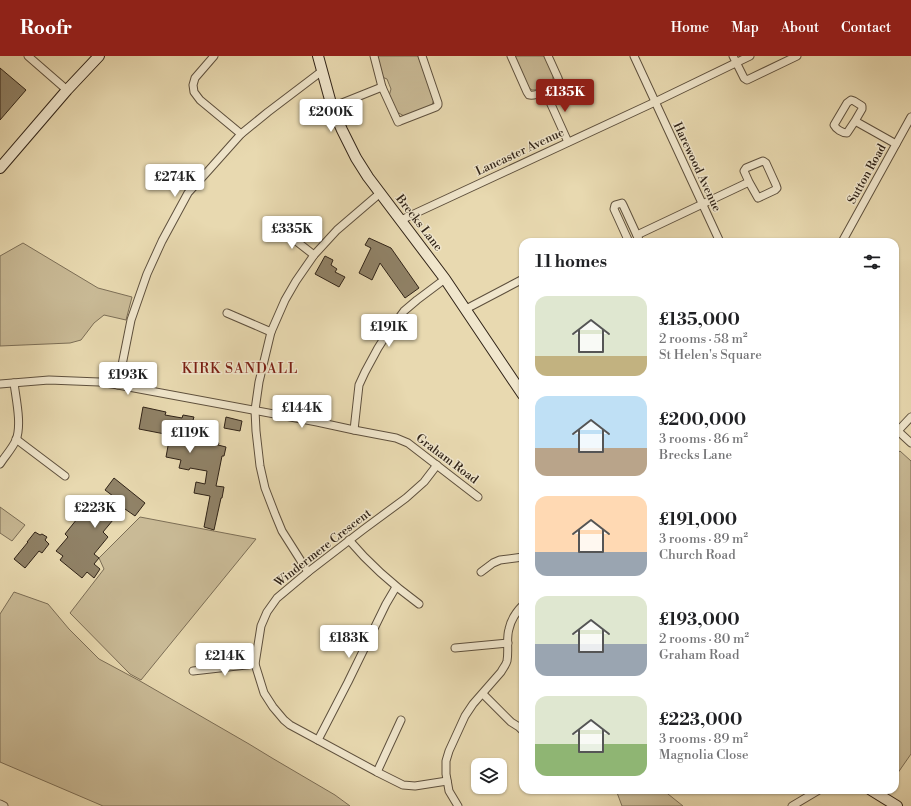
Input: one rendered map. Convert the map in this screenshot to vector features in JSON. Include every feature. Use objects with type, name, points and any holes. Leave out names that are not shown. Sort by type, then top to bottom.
[{"type":"street","points":[[28,56],[67,90]]},
{"type":"street","points":[[0,168],[67,90],[99,56]]},
{"type":"street","points":[[214,56],[195,78],[193,85],[194,92],[200,100],[241,134]]},
{"type":"street","name":"Brecks Lane","points":[[318,56],[332,107],[356,158],[379,194],[401,220],[445,279],[519,389]]},
{"type":"street","points":[[374,56],[382,87],[398,122],[438,105],[422,56]]},
{"type":"street","points":[[511,56],[529,95],[532,96],[558,84],[548,56]]},
{"type":"street","name":"Harewood Avenue","points":[[634,56],[718,238]]},
{"type":"street","name":"Lancaster Avenue","points":[[401,220],[655,102],[734,59],[750,56]]},
{"type":"street","points":[[734,59],[744,78],[747,80],[797,56]]},
{"type":"street","points":[[118,384],[131,320],[147,274],[162,241],[188,193],[241,134],[322,71]]},
{"type":"street","points":[[332,107],[382,87]]},
{"type":"street","points":[[545,91],[568,142]]},
{"type":"street","points":[[851,100],[862,106],[862,109],[855,121],[847,133],[835,128],[834,125],[847,103],[851,100]]},
{"type":"street","name":"Sutton Road","points":[[844,238],[911,117]]},
{"type":"street","points":[[855,121],[896,144]]},
{"type":"street","points":[[763,161],[766,163],[777,188],[758,198],[749,182],[744,169],[763,161]]},
{"type":"street","points":[[641,238],[702,204],[749,182]]},
{"type":"street","points":[[308,572],[282,531],[265,488],[260,466],[255,410],[259,382],[271,332],[285,300],[296,280],[314,255],[337,230],[379,194]]},
{"type":"street","points":[[627,238],[614,209],[615,206],[622,203],[639,238]]},
{"type":"street","points":[[282,230],[314,255]]},
{"type":"street","points":[[354,430],[359,385],[378,348],[404,311],[445,279]]},
{"type":"street","points":[[466,309],[519,282]]},
{"type":"street","points":[[227,313],[271,332]]},
{"type":"street","name":"Graham Road","points":[[0,384],[49,380],[118,384],[396,438],[408,442],[478,497]]},
{"type":"street","points":[[0,464],[16,439],[18,431],[14,383]]},
{"type":"street","points":[[899,430],[911,417]]},
{"type":"street","points":[[899,434],[911,443]]},
{"type":"street","points":[[16,439],[65,476]]},
{"type":"street","name":"Windermere Crescent","points":[[437,465],[424,482],[406,498],[349,540],[277,598],[267,612],[261,626],[255,664],[264,693],[273,707],[290,725],[403,785],[420,785],[447,781]]},
{"type":"street","points":[[349,540],[370,563],[396,587],[419,604]]},
{"type":"street","points":[[481,572],[493,563],[500,560],[519,557]]},
{"type":"street","points":[[318,740],[396,587]]},
{"type":"street","points":[[458,806],[449,791],[447,781],[446,761],[449,751],[465,716],[505,666],[507,659],[508,629],[512,619],[519,609]]},
{"type":"street","points":[[455,648],[508,643]]},
{"type":"street","points":[[193,671],[255,664]]},
{"type":"street","points":[[483,694],[511,722],[519,727]]},
{"type":"street","points":[[377,772],[401,720]]},
{"type":"street","points":[[792,806],[812,794]]},
{"type":"street","points":[[878,794],[897,806]]},
{"type":"street","points":[[0,804],[4,806]]},
{"type":"shaded area","points":[[377,56],[418,56],[434,99],[432,105],[404,116],[397,112],[389,96],[391,89],[387,79],[382,77]]},
{"type":"shaded area","points":[[514,56],[544,56],[552,73],[552,83],[532,90],[528,87]]},
{"type":"shaded area","points":[[23,243],[98,288],[132,297],[126,320],[104,315],[94,323],[81,340],[70,343],[0,346],[0,256]]},
{"type":"shaded area","points":[[900,451],[911,461],[911,754],[899,771]]},
{"type":"shaded area","points":[[0,507],[25,525],[12,541],[0,533]]},
{"type":"shaded area","points":[[140,517],[256,539],[141,680],[130,674],[70,613],[104,569],[99,558]]},
{"type":"shaded area","points":[[14,592],[48,604],[69,629],[99,659],[249,744],[335,795],[350,806],[103,806],[0,762],[0,614]]},
{"type":"shaded area","points":[[618,794],[668,794],[683,806],[622,806]]},
{"type":"building","points":[[0,68],[26,90],[0,120]]},
{"type":"building","points":[[369,238],[391,248],[419,288],[405,298],[380,263],[372,280],[359,273],[371,248],[365,245]]},
{"type":"building","points":[[325,256],[333,260],[331,265],[337,269],[335,272],[345,277],[339,287],[315,274]]},
{"type":"building","points":[[143,407],[166,412],[165,415],[182,418],[183,415],[194,417],[193,420],[196,421],[193,438],[219,443],[218,445],[226,447],[224,456],[222,456],[216,486],[224,487],[214,530],[204,527],[210,496],[194,493],[196,482],[205,484],[207,471],[179,468],[181,460],[166,457],[170,435],[139,429]]},
{"type":"building","points":[[226,417],[242,421],[240,431],[224,428]]},
{"type":"building","points":[[114,478],[145,503],[135,516],[125,509],[120,511],[103,532],[108,537],[94,554],[99,558],[94,564],[100,569],[94,578],[87,572],[82,578],[60,560],[63,556],[56,551],[68,537],[65,534],[85,509],[83,507],[89,499],[98,507],[101,504],[106,504],[113,496],[105,490]]},
{"type":"building","points":[[35,532],[47,537],[45,540],[49,544],[42,553],[39,551],[25,568],[14,559]]},
{"type":"district","name":"KIRK SANDALL","points":[[240,369]]}]
